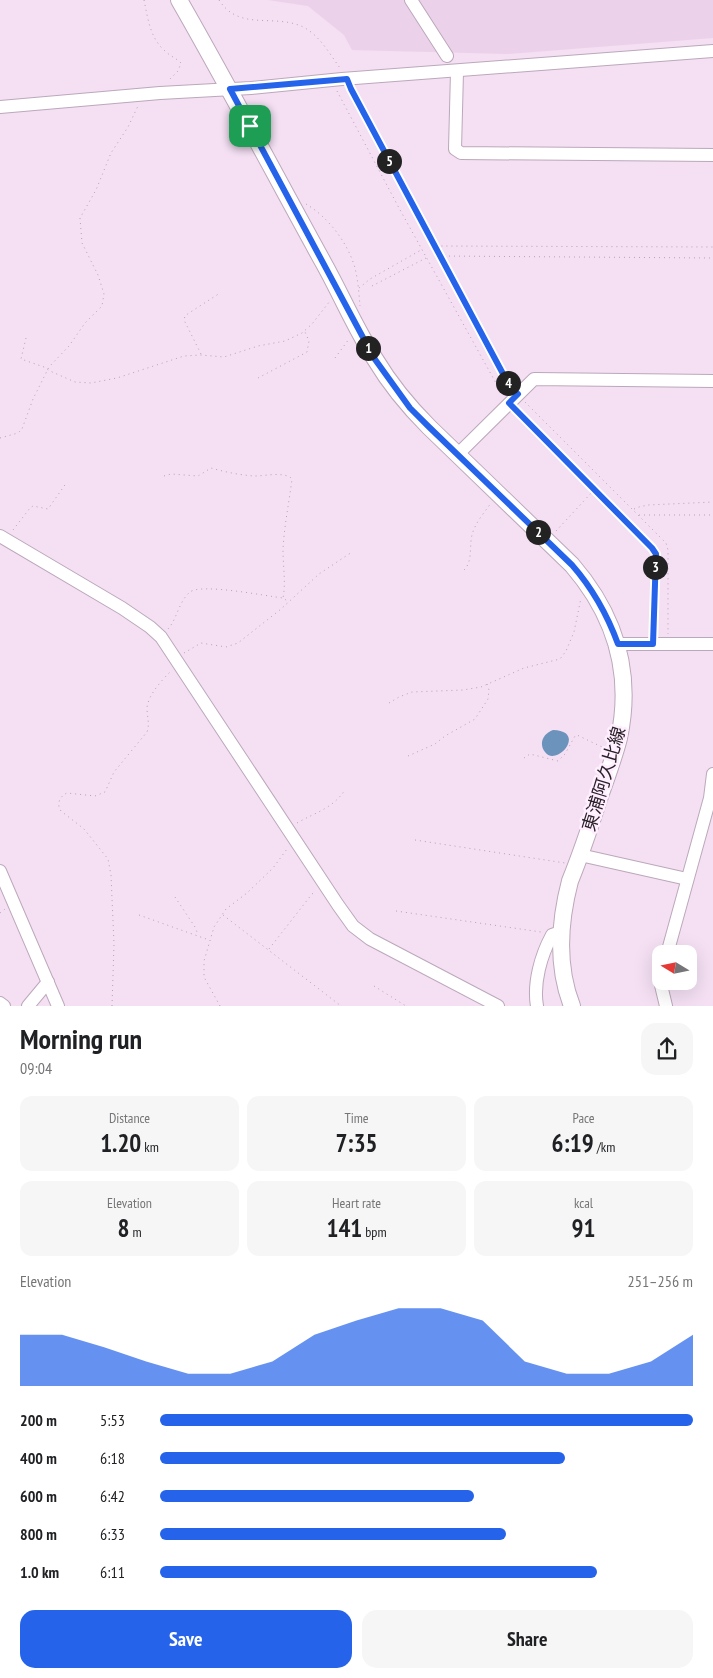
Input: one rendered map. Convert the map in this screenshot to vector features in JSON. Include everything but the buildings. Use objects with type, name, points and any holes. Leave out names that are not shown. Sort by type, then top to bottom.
[{"type":"main road","name":"東浦阿久比線","points":[[179,0],[230,89],[360,332],[390,383],[410,408],[572,565],[599,601],[618,644],[624,701],[622,721],[615,751],[578,860],[556,933],[572,1006]]},
{"type":"street","points":[[411,0],[447,56]]},
{"type":"street","points":[[0,107],[339,82],[713,51]]},
{"type":"street","points":[[456,72],[455,149],[461,153],[713,155]]},
{"type":"street","points":[[457,455],[534,379],[713,381]]},
{"type":"street","points":[[3,538],[122,608],[160,636],[353,926],[370,938],[498,1006]]},
{"type":"street","points":[[618,644],[713,644]]},
{"type":"street","points":[[669,945],[710,798],[713,774]]},
{"type":"street","points":[[578,860],[687,878]]},
{"type":"street","points":[[0,871],[58,1006]]},
{"type":"street","points":[[537,1006],[535,994],[544,950],[556,933]]},
{"type":"street","points":[[28,1006],[48,982]]},
{"type":"street","points":[[662,990],[666,1006]]},
{"type":"street","points":[[0,1003],[4,1006]]},
{"type":"path","points":[[144,0],[154,37],[164,51],[181,63],[178,71],[167,82]]},
{"type":"path","points":[[219,0],[227,11],[238,17],[290,23],[308,30],[322,43],[339,82],[426,258],[497,388],[633,510],[668,546],[668,644]]},
{"type":"path","points":[[339,82],[351,89],[509,385],[512,400],[594,490],[656,554],[653,644]]},
{"type":"path","points":[[0,438],[18,433],[22,429],[48,370],[69,346],[84,323],[102,306],[104,294],[98,275],[82,243],[80,218],[96,190],[111,153],[128,127],[136,108],[141,104],[143,95]]},
{"type":"path","points":[[292,204],[297,201],[310,206],[329,224],[348,249],[355,267],[361,310]]},
{"type":"path","points":[[434,246],[713,247]]},
{"type":"path","points":[[358,289],[370,279],[422,250]]},
{"type":"path","points":[[439,256],[713,258]]},
{"type":"path","points":[[372,286],[426,258]]},
{"type":"path","points":[[201,355],[184,320],[185,316],[220,293]]},
{"type":"path","points":[[26,338],[21,359],[75,382],[91,383],[116,378],[184,356],[224,357],[258,346],[285,341],[312,324],[326,305],[340,293]]},
{"type":"path","points":[[258,378],[307,352],[309,340],[305,330]]},
{"type":"path","points":[[335,358],[348,340],[360,332]]},
{"type":"path","points":[[164,476],[171,474],[198,476],[211,468],[255,476],[281,474],[292,479],[283,542],[285,590],[283,598]]},
{"type":"path","points":[[3,538],[33,506],[48,509],[67,482]]},
{"type":"path","points":[[547,541],[594,490]]},
{"type":"path","points":[[464,570],[469,562],[475,527],[498,494]]},
{"type":"path","points":[[633,510],[638,506],[713,502]]},
{"type":"path","points":[[639,516],[640,514],[713,515]]},
{"type":"path","points":[[112,1006],[114,944],[111,874],[108,859],[84,828],[61,811],[59,807],[60,798],[67,793],[96,796],[105,792],[114,772],[146,732],[150,697],[190,648],[201,643],[226,647],[238,643],[289,602],[319,574],[352,552]]},
{"type":"path","points":[[390,704],[399,697],[412,692],[463,690],[481,687],[524,668],[560,659],[566,651],[576,624],[582,590],[589,586]]},
{"type":"path","points":[[160,636],[170,628],[188,594],[196,589],[215,589],[283,598],[289,602]]},
{"type":"path","points":[[408,756],[435,744],[474,719],[488,699],[489,690],[487,684]]},
{"type":"path","points":[[524,758],[530,754],[558,761],[565,754],[577,735],[597,746],[615,751]]},
{"type":"path","points":[[220,1006],[204,977],[204,961],[214,927],[226,910],[273,868],[297,823],[333,804],[345,790]]},
{"type":"path","points":[[415,840],[578,860]]},
{"type":"path","points":[[268,949],[312,894],[316,892]]},
{"type":"path","points":[[175,897],[196,927],[196,936]]},
{"type":"path","points":[[396,911],[556,933]]},
{"type":"path","points":[[139,915],[210,941]]},
{"type":"path","points":[[222,915],[341,1006]]},
{"type":"path","points":[[374,986],[406,1006]]},
{"type":"shaded area","points":[[268,0],[713,0],[713,38],[507,54],[352,50],[344,35],[308,6]]},
{"type":"water","points":[[553,730],[563,732],[568,736],[569,742],[562,752],[550,756],[543,749],[542,742],[545,736]]},
{"type":"route","points":[[347,79],[435,250],[509,385],[518,394],[509,403],[656,554],[653,644],[618,644],[599,601],[572,565],[410,408],[390,383],[358,330],[250,126],[230,89],[347,79]]}]
